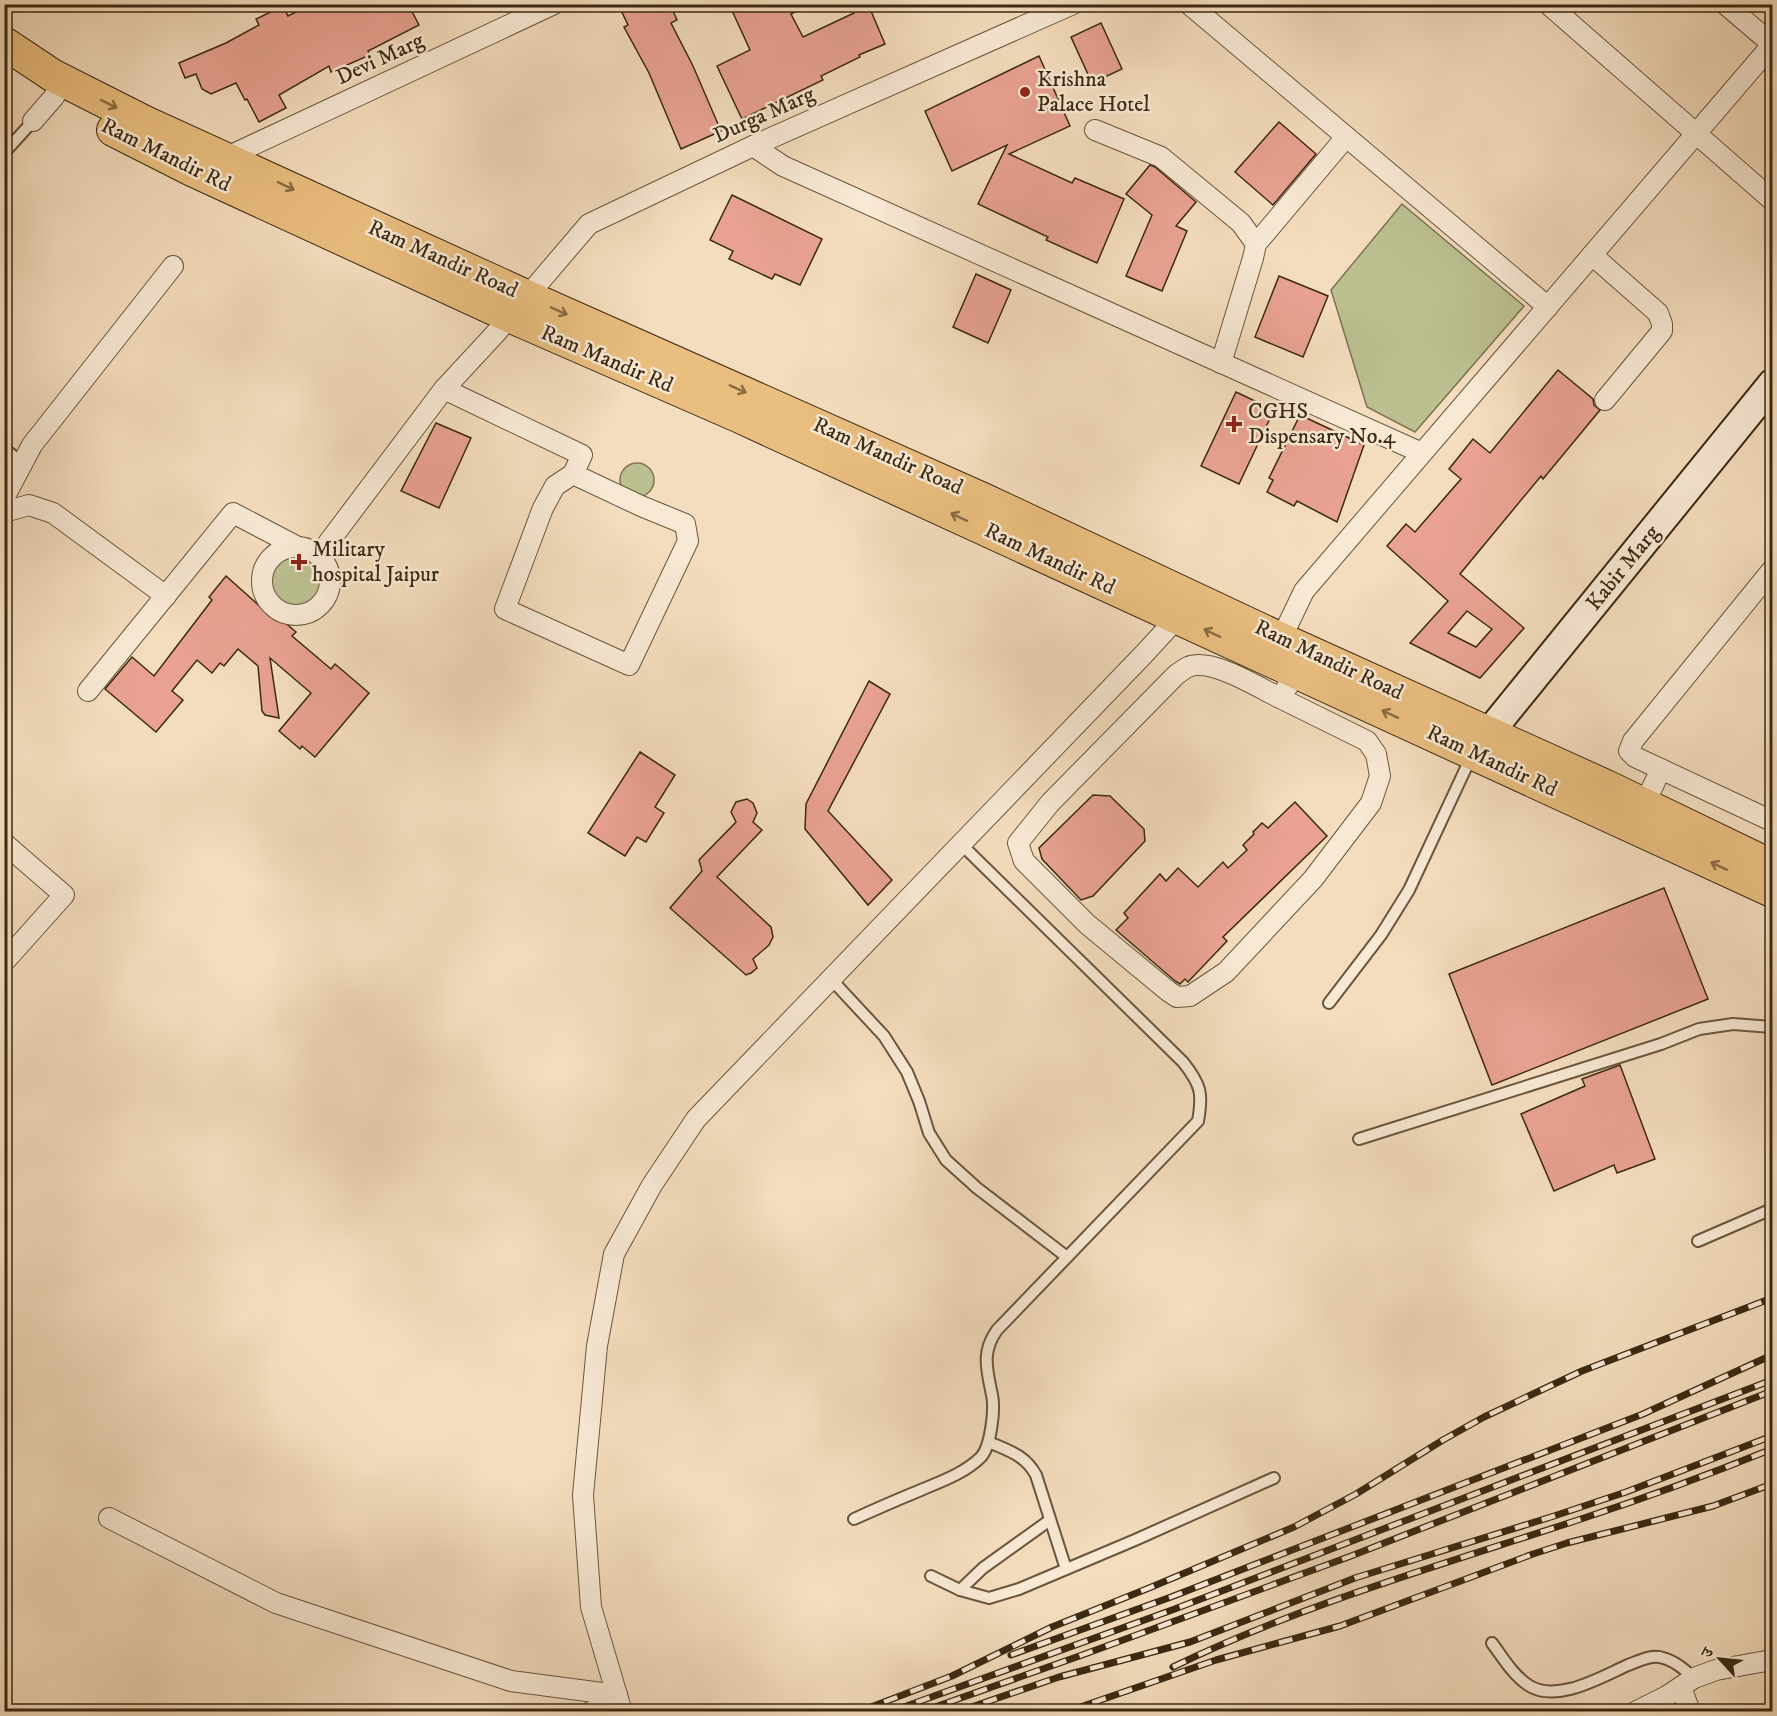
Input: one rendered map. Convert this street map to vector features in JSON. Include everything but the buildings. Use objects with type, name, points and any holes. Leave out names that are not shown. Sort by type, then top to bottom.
[{"type":"main road","points":[[4,43],[58,89]]},
{"type":"main road","name":"Ram Mandir Rd","points":[[4,68],[58,89],[212,161],[517,306],[738,416],[1184,606],[1297,672],[1481,742],[1639,815],[1773,891]]},
{"type":"main road","name":"Ram Mandir Road","points":[[1184,606],[1281,639],[1481,742]]},
{"type":"main road","points":[[1639,815],[1773,866]]},
{"type":"street","name":"Devi Marg","points":[[212,161],[555,4]]},
{"type":"street","name":"Durga Marg","points":[[319,555],[444,389],[589,224],[753,146],[1074,4]]},
{"type":"street","points":[[1189,4],[1548,307]]},
{"type":"street","points":[[1548,4],[1773,200]]},
{"type":"street","points":[[1281,639],[1304,591],[1773,45],[1725,4]]},
{"type":"street","points":[[33,121],[58,89]]},
{"type":"street","points":[[1095,130],[1161,157],[1241,223],[1256,244]]},
{"type":"street","points":[[1221,363],[1256,244],[1346,137]]},
{"type":"street","points":[[753,146],[783,166],[1422,453]]},
{"type":"street","points":[[1593,255],[1649,303],[1658,313],[1662,324],[1662,331],[1605,400]]},
{"type":"street","points":[[4,498],[32,445],[173,266]]},
{"type":"street","name":"Kabir Marg","points":[[1481,742],[1773,384]]},
{"type":"street","points":[[444,389],[582,456],[573,474],[555,486],[543,508],[505,609],[629,665],[688,541],[685,524],[573,474]]},
{"type":"street","points":[[4,512],[29,506],[53,513],[166,596]]},
{"type":"street","points":[[88,691],[233,513],[296,546],[319,555],[329,570],[331,582],[322,604],[308,614],[296,616],[285,614],[268,600],[262,581],[264,569],[270,558],[285,549],[296,546]]},
{"type":"street","points":[[1773,570],[1629,746],[1631,755],[1773,821]]},
{"type":"street","points":[[620,1703],[591,1607],[583,1495],[597,1346],[614,1254],[652,1185],[696,1119],[961,844],[1184,606]]},
{"type":"street","points":[[1203,665],[1219,669],[1280,698],[1367,741],[1376,754],[1380,776],[1371,803],[1313,879],[1226,972],[1190,996],[1177,997],[1087,924],[1024,861],[1018,843],[1050,803],[1176,675],[1190,666],[1203,665]]},
{"type":"street","points":[[1280,698],[1297,672]]},
{"type":"street","points":[[1639,815],[1661,770]]},
{"type":"street","points":[[4,843],[64,895],[4,962]]},
{"type":"street","points":[[109,1518],[276,1603],[512,1681],[585,1691],[620,1703]]},
{"type":"street","points":[[1635,1712],[1687,1682],[1716,1670],[1773,1660]]},
{"type":"street","points":[[1687,1682],[1690,1712]]},
{"type":"street","points":[[578,1712],[585,1691]]},
{"type":"street","points":[[591,1712],[620,1703]]},
{"type":"lane","points":[[4,153],[33,121]]},
{"type":"lane","points":[[4,449],[23,463]]},
{"type":"lane","points":[[1329,1003],[1381,935],[1409,890],[1481,742]]},
{"type":"lane","points":[[854,1519],[962,1472],[982,1455],[989,1442],[993,1400],[987,1371],[986,1347],[997,1330],[1198,1121],[1202,1099],[1195,1077],[1183,1062],[961,844]]},
{"type":"lane","points":[[831,979],[890,1045],[907,1072],[929,1133],[946,1160],[977,1188],[1067,1257]]},
{"type":"lane","points":[[1359,1139],[1661,1044],[1699,1029],[1732,1023],[1773,1027]]},
{"type":"lane","points":[[1698,1241],[1773,1209]]},
{"type":"lane","points":[[989,1442],[1017,1454],[1029,1463],[1036,1474],[1066,1569]]},
{"type":"lane","points":[[931,1576],[960,1590],[989,1598],[1019,1589],[1274,1478]]},
{"type":"lane","points":[[960,1590],[982,1568],[1050,1520]]},
{"type":"lane","points":[[1492,1643],[1510,1668],[1528,1685],[1542,1691],[1556,1692],[1576,1687],[1645,1658],[1661,1657],[1675,1663],[1687,1682]]},
{"type":"green space","points":[[1402,204],[1524,306],[1415,432],[1367,407],[1331,290]]},
{"type":"green space","points":[[637,463],[649,468],[654,480],[649,492],[637,497],[625,492],[620,480],[625,468]]},
{"type":"green space","points":[[292,552],[304,552],[319,560],[327,575],[327,587],[319,602],[304,610],[292,610],[277,602],[269,587],[269,575],[277,560]]},
{"type":"railway","points":[[858,1712],[952,1676],[1052,1627],[1294,1527],[1356,1494],[1484,1417],[1582,1371],[1772,1298]]},
{"type":"railway","points":[[1011,1655],[1171,1597],[1643,1414],[1772,1355]]},
{"type":"railway","points":[[890,1712],[1172,1610],[1772,1380]]},
{"type":"railway","points":[[921,1712],[1351,1556],[1772,1391]]},
{"type":"railway","points":[[957,1712],[1059,1677],[1190,1642],[1355,1578],[1626,1492],[1772,1436]]},
{"type":"railway","points":[[1173,1667],[1273,1623],[1324,1604],[1632,1502],[1772,1449]]},
{"type":"railway","points":[[1066,1712],[1216,1660],[1340,1626],[1567,1543],[1713,1506],[1772,1484]]},
{"type":"place","name":"Krishna Palace Hotel","points":[[1025,92]]},
{"type":"place","name":"CGHS Dispensary No.4","points":[[1234,424]]},
{"type":"place","name":"Military hospital Jaipur","points":[[299,562]]}]
